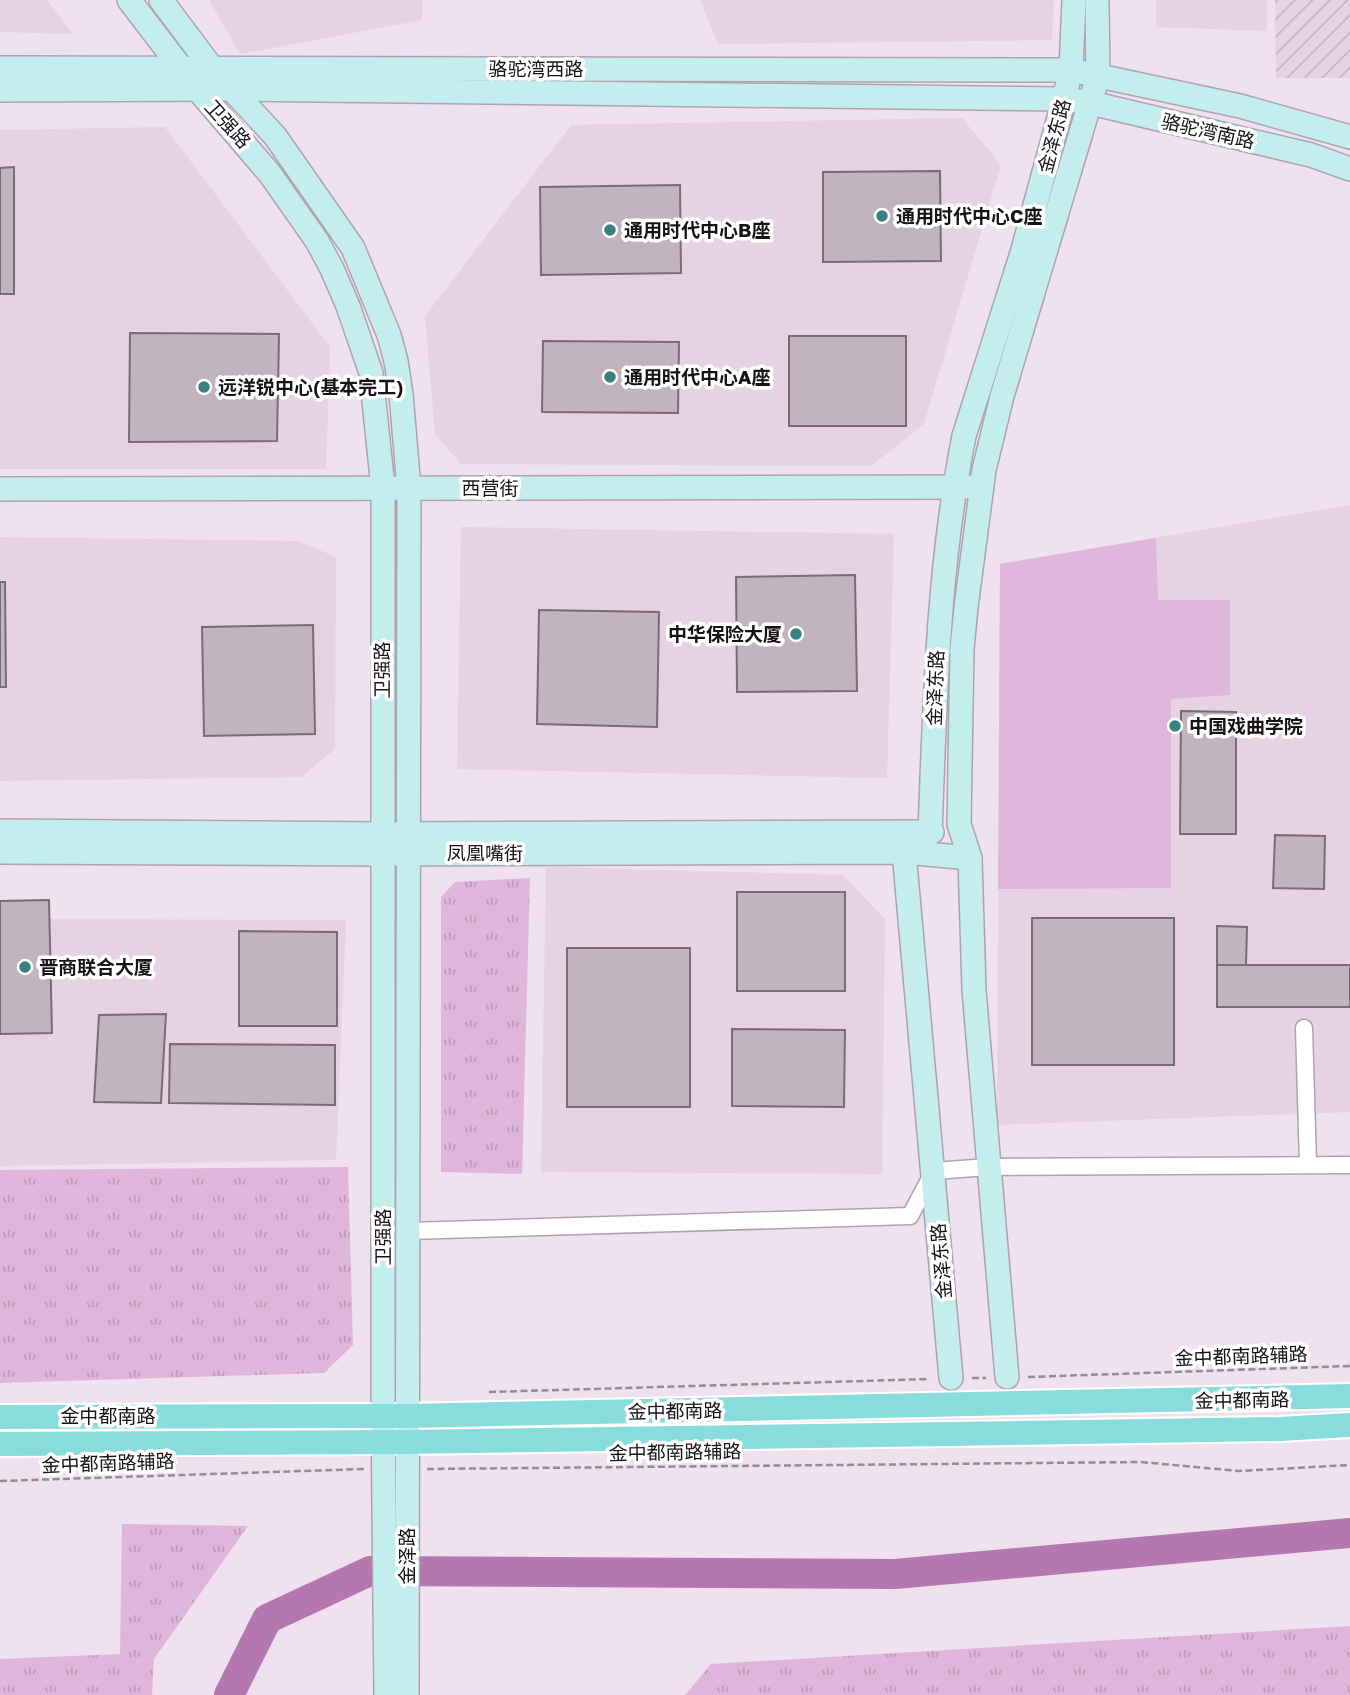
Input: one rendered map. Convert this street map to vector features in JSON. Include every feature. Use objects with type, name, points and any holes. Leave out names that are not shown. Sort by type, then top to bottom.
[{"type":"main road","name":"金中都南路","points":[[0,1418],[395,1417],[1350,1396]]},
{"type":"main road","name":"金中都南路","points":[[0,1444],[395,1442],[1266,1429],[1350,1425]]},
{"type":"street","name":"卫强路","points":[[130,0],[198,90],[271,174],[317,241],[348,306],[371,373],[383,488],[382,844],[395,1417]]},
{"type":"street","name":"卫强路","points":[[161,0],[212,68],[275,136],[335,218],[354,248],[367,278],[396,361],[409,488],[409,1231],[395,1417]]},
{"type":"street","name":"金泽东路","points":[[930,833],[936,657],[955,487],[964,436],[1021,253],[1064,99],[1071,70],[1074,0]]},
{"type":"street","name":"金泽东路","points":[[1007,1377],[974,990],[970,858],[959,824],[962,649],[981,488],[1002,396],[1098,76],[1097,0]]},
{"type":"street","name":"骆驼湾西路","points":[[0,68],[1071,70]]},
{"type":"street","name":"骆驼湾南路","points":[[1071,70],[1240,106],[1350,137]]},
{"type":"street","name":"骆驼湾西路","points":[[0,90],[233,89],[1064,99]]},
{"type":"street","name":"骆驼湾南路","points":[[1064,99],[1311,155],[1350,169]]},
{"type":"street","name":"西营街","points":[[0,489],[981,488]]},
{"type":"street","name":"凤凰嘴街","points":[[409,844],[930,833],[959,824]]},
{"type":"street","name":"凤凰嘴街","points":[[0,831],[382,844]]},
{"type":"street","points":[[904,852],[930,833]]},
{"type":"street","name":"凤凰嘴街","points":[[0,852],[409,844],[904,852],[970,858]]},
{"type":"street","name":"金泽东路","points":[[904,852],[951,1378]]},
{"type":"street","points":[[1304,1028],[1307,1165]]},
{"type":"street","points":[[409,1231],[910,1216],[934,1171],[988,1167],[1350,1165]]},
{"type":"street","name":"金泽路","points":[[395,1417],[397,1631],[407,1695]]},
{"type":"street","name":"金泽路","points":[[386,1695],[397,1631]]},
{"type":"path","name":"金中都南路辅路","points":[[477,1392],[1350,1366]]},
{"type":"path","name":"金中都南路辅路","points":[[0,1481],[395,1469],[1140,1462],[1239,1471],[1350,1465]]},
{"type":"shaded area","points":[[0,0],[47,0],[73,34],[0,32]]},
{"type":"shaded area","points":[[209,0],[422,0],[422,20],[240,54]]},
{"type":"shaded area","points":[[700,0],[1054,0],[1052,40],[718,44]]},
{"type":"shaded area","points":[[1156,0],[1267,0],[1267,31],[1156,27]]},
{"type":"shaded area","points":[[1275,0],[1350,0],[1350,78],[1276,78]]},
{"type":"shaded area","points":[[962,118],[1001,165],[924,424],[871,466],[461,464],[435,434],[425,316],[571,125]]},
{"type":"shaded area","points":[[165,127],[330,347],[326,469],[0,469],[0,130]]},
{"type":"shaded area","name":"中国戏曲学院","points":[[1350,505],[1350,1112],[997,1125],[1000,564]]},
{"type":"shaded area","points":[[461,527],[894,534],[887,778],[457,769]]},
{"type":"shaded area","points":[[0,537],[298,541],[336,557],[335,749],[301,777],[0,781]]},
{"type":"shaded area","points":[[546,867],[843,875],[885,919],[882,1174],[541,1172]]},
{"type":"shaded area","points":[[0,919],[346,920],[336,1160],[0,1166]]},
{"type":"green space","points":[[1156,538],[1158,600],[1230,600],[1230,695],[1171,699],[1171,888],[998,889],[1000,564]]},
{"type":"green space","points":[[530,878],[522,1174],[441,1172],[441,897],[455,882]]},
{"type":"green space","points":[[348,1167],[353,1345],[324,1373],[0,1383],[0,1170]]},
{"type":"green space","points":[[122,1524],[248,1526],[154,1659],[152,1695],[0,1695],[0,1659],[120,1654]]},
{"type":"green space","points":[[1350,1626],[1350,1695],[685,1695],[711,1664]]},
{"type":"building","points":[[14,167],[14,294],[0,294],[0,168]]},
{"type":"building","name":"通用时代中心C座","points":[[940,171],[941,261],[823,262],[823,172]]},
{"type":"building","name":"通用时代中心B座","points":[[680,185],[681,273],[541,275],[540,187]]},
{"type":"building","name":"远洋锐中心(基本完工)","points":[[130,333],[279,334],[277,441],[129,442]]},
{"type":"building","points":[[789,336],[906,336],[906,426],[789,426]]},
{"type":"building","name":"通用时代中心A座","points":[[543,341],[679,342],[678,413],[542,412]]},
{"type":"building","name":"中华保险大厦","points":[[855,575],[857,691],[737,692],[736,577]]},
{"type":"building","points":[[0,582],[5,582],[6,687],[0,687]]},
{"type":"building","points":[[539,610],[659,612],[657,727],[537,724]]},
{"type":"building","points":[[313,625],[315,734],[204,736],[202,627]]},
{"type":"building","points":[[1181,711],[1236,712],[1236,834],[1180,834]]},
{"type":"building","points":[[1275,835],[1325,836],[1324,889],[1273,888]]},
{"type":"building","points":[[737,892],[845,892],[845,991],[737,991]]},
{"type":"building","name":"晋商联合大厦","points":[[49,900],[52,1033],[0,1034],[0,901]]},
{"type":"building","points":[[1032,918],[1174,918],[1174,1065],[1032,1065]]},
{"type":"building","points":[[1217,926],[1247,927],[1246,965],[1217,965]]},
{"type":"building","points":[[239,931],[337,932],[337,1026],[239,1026]]},
{"type":"building","points":[[567,948],[690,948],[690,1107],[567,1107]]},
{"type":"building","points":[[1217,965],[1350,965],[1350,1007],[1217,1007]]},
{"type":"building","points":[[166,1014],[161,1103],[94,1102],[99,1015]]},
{"type":"building","points":[[732,1029],[845,1030],[844,1107],[732,1106]]},
{"type":"building","points":[[170,1044],[335,1045],[335,1105],[169,1103]]},
{"type":"waterway","points":[[229,1695],[267,1619],[370,1571],[895,1574],[1350,1533]]},
{"type":"place","name":"通用时代中心C座","points":[[882,216]]},
{"type":"place","name":"通用时代中心B座","points":[[610,230]]},
{"type":"place","name":"通用时代中心A座","points":[[610,377]]},
{"type":"place","name":"远洋锐中心(基本完工)","points":[[204,387]]},
{"type":"place","name":"中华保险大厦","points":[[796,634]]},
{"type":"place","name":"中国戏曲学院","points":[[1175,726]]},
{"type":"place","name":"晋商联合大厦","points":[[25,967]]}]
